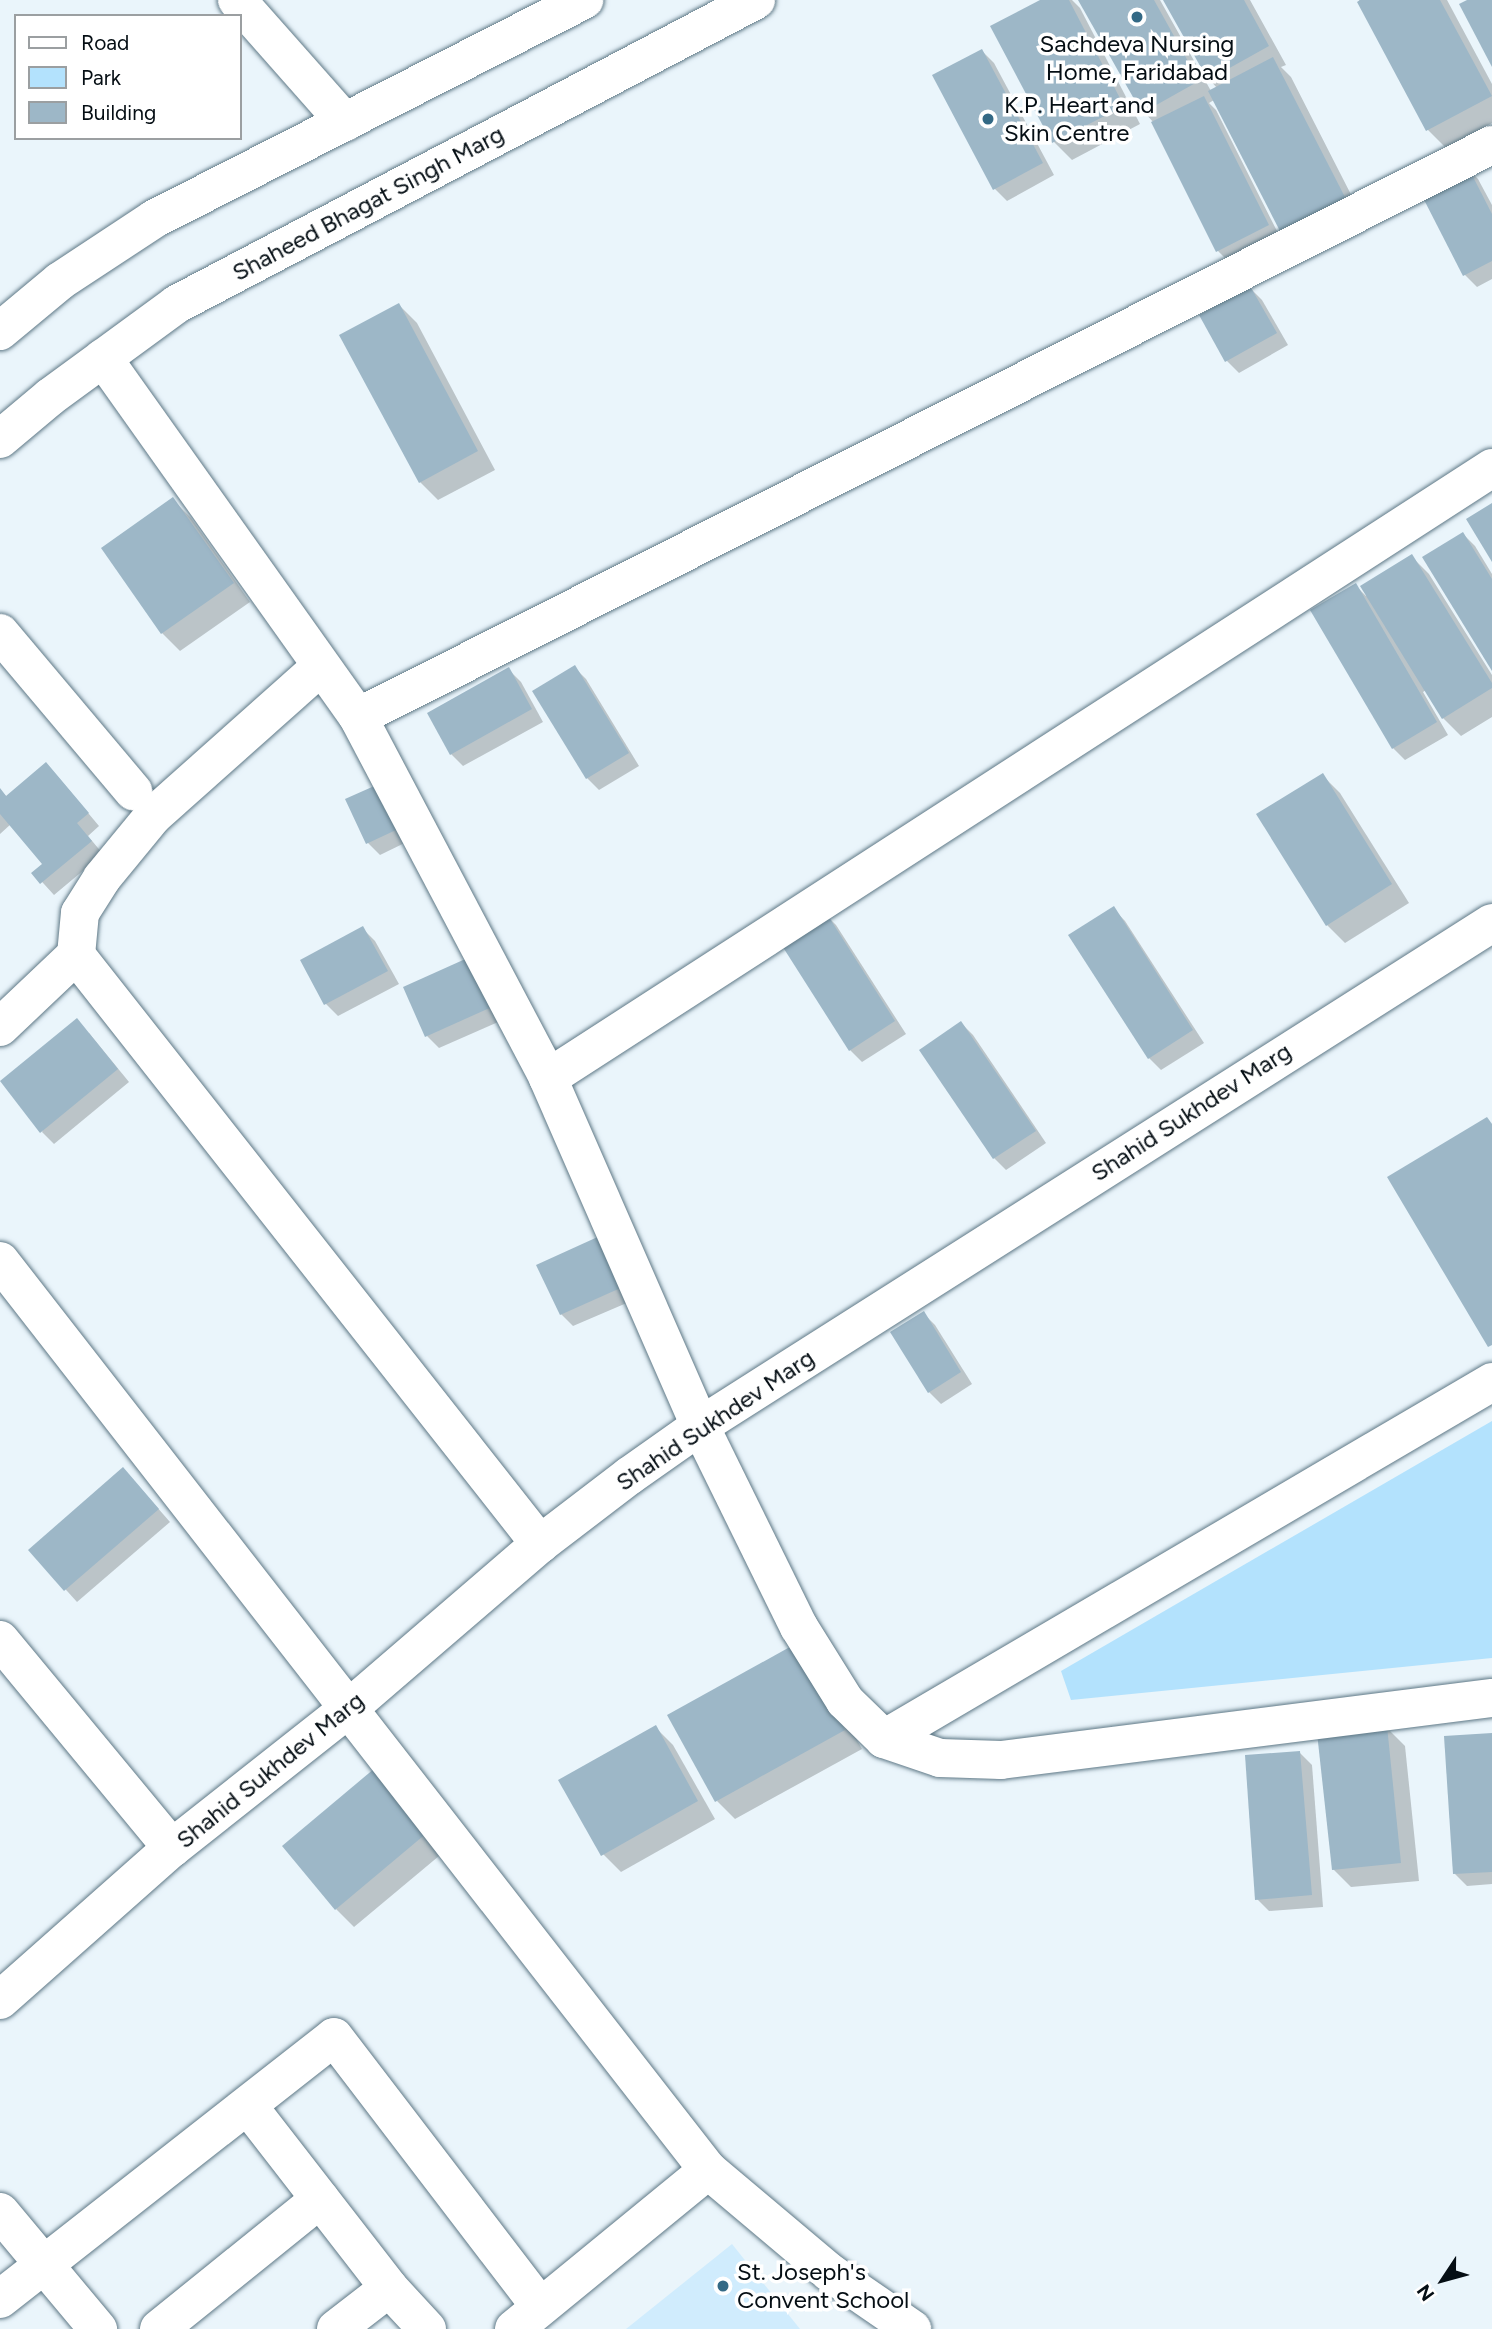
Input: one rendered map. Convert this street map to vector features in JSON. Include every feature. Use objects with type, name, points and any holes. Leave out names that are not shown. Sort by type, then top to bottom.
[{"type":"street","points":[[237,0],[345,122]]},
{"type":"street","points":[[0,331],[61,281],[154,219],[584,0]]},
{"type":"street","name":"Shaheed Bhagat Singh Marg","points":[[0,439],[50,397],[177,304],[598,80],[757,0]]},
{"type":"street","points":[[358,717],[1492,145]]},
{"type":"street","points":[[103,358],[358,717],[548,1078],[700,1426],[799,1627],[845,1700],[884,1739],[940,1758],[1001,1760],[1492,1698]]},
{"type":"street","points":[[548,1078],[1492,468]]},
{"type":"street","points":[[0,633],[133,791]]},
{"type":"street","points":[[0,1027],[76,955],[80,913],[102,878],[153,816],[320,667]]},
{"type":"street","name":"Shahid Sukhdev Marg","points":[[0,2000],[172,1849],[348,1709],[540,1544],[700,1426],[1492,923]]},
{"type":"street","points":[[76,955],[540,1544]]},
{"type":"street","points":[[0,1262],[708,2170],[829,2272],[912,2329]]},
{"type":"street","points":[[884,1739],[1492,1382]]},
{"type":"street","points":[[0,1640],[172,1849]]},
{"type":"street","points":[[0,2299],[334,2038],[527,2318],[708,2170]]},
{"type":"street","points":[[248,2106],[389,2288],[427,2329]]},
{"type":"street","points":[[159,2329],[320,2199]]},
{"type":"street","points":[[0,2213],[98,2329]]},
{"type":"street","points":[[336,2329],[389,2288]]},
{"type":"shaded area","name":"St. Joseph's Convent School","points":[[732,2244],[800,2329],[626,2329]]},
{"type":"green space","points":[[1492,1421],[1492,1658],[1071,1700],[1061,1671]]},
{"type":"building","points":[[1040,0],[1069,0],[1124,106],[1052,143],[990,26]]},
{"type":"building","points":[[1078,0],[1154,0],[1199,81],[1142,113]]},
{"type":"building","points":[[1163,0],[1244,0],[1269,46],[1208,80]]},
{"type":"building","points":[[1440,0],[1492,96],[1426,131],[1357,2]]},
{"type":"building","points":[[1467,0],[1492,0],[1492,67],[1459,4]]},
{"type":"building","points":[[982,49],[1043,163],[993,190],[932,75]]},
{"type":"building","points":[[1273,57],[1347,201],[1282,235],[1208,91]]},
{"type":"building","points":[[1204,96],[1269,225],[1216,252],[1151,122]]},
{"type":"building","points":[[1467,165],[1492,214],[1492,261],[1463,276],[1419,190]]},
{"type":"building","points":[[1250,286],[1277,333],[1225,362],[1199,315]]},
{"type":"building","points":[[399,303],[478,451],[419,483],[339,335]]},
{"type":"building","points":[[173,497],[234,583],[161,634],[101,548]]},
{"type":"building","points":[[1492,503],[1492,562],[1466,519]]},
{"type":"building","points":[[1463,532],[1492,579],[1492,671],[1422,557]]},
{"type":"building","points":[[1412,554],[1492,683],[1492,688],[1442,719],[1360,586]]},
{"type":"building","points":[[1356,583],[1437,722],[1392,749],[1310,610]]},
{"type":"building","points":[[575,665],[629,753],[586,779],[532,691]]},
{"type":"building","points":[[509,667],[532,709],[450,755],[427,713]]},
{"type":"building","points":[[46,762],[89,813],[77,823],[92,841],[40,884],[31,873],[42,864],[0,814],[0,788],[6,796]]},
{"type":"building","points":[[1323,773],[1392,884],[1326,926],[1256,814]]},
{"type":"building","points":[[390,779],[411,823],[366,844],[345,799]]},
{"type":"building","points":[[1114,906],[1193,1030],[1148,1059],[1068,935]]},
{"type":"building","points":[[825,911],[895,1021],[849,1051],[779,941]]},
{"type":"building","points":[[363,926],[388,971],[324,1005],[300,960]]},
{"type":"building","points":[[472,956],[494,1006],[425,1037],[403,987]]},
{"type":"building","points":[[77,1018],[118,1069],[40,1133],[0,1081]]},
{"type":"building","points":[[961,1021],[1036,1131],[993,1159],[919,1050]]},
{"type":"building","points":[[1487,1117],[1492,1124],[1492,1345],[1488,1347],[1387,1177]]},
{"type":"building","points":[[602,1235],[625,1286],[560,1315],[536,1265]]},
{"type":"building","points":[[924,1311],[961,1372],[928,1393],[890,1332]]},
{"type":"building","points":[[123,1467],[159,1509],[64,1591],[28,1550]]},
{"type":"building","points":[[797,1643],[845,1730],[715,1802],[667,1715]]},
{"type":"building","points":[[656,1725],[698,1801],[601,1856],[558,1780]]},
{"type":"building","points":[[1387,1726],[1401,1863],[1332,1870],[1317,1733]]},
{"type":"building","points":[[1492,1733],[1492,1872],[1453,1874],[1444,1736]]},
{"type":"building","points":[[1300,1751],[1312,1895],[1255,1900],[1245,1755]]},
{"type":"building","points":[[375,1768],[428,1832],[335,1910],[282,1846]]},
{"type":"place","name":"Sachdeva Nursing Home, Faridabad","points":[[1137,17]]},
{"type":"place","name":"K.P. Heart and Skin Centre","points":[[988,119]]},
{"type":"place","name":"St. Joseph's Convent School","points":[[723,2286]]}]
